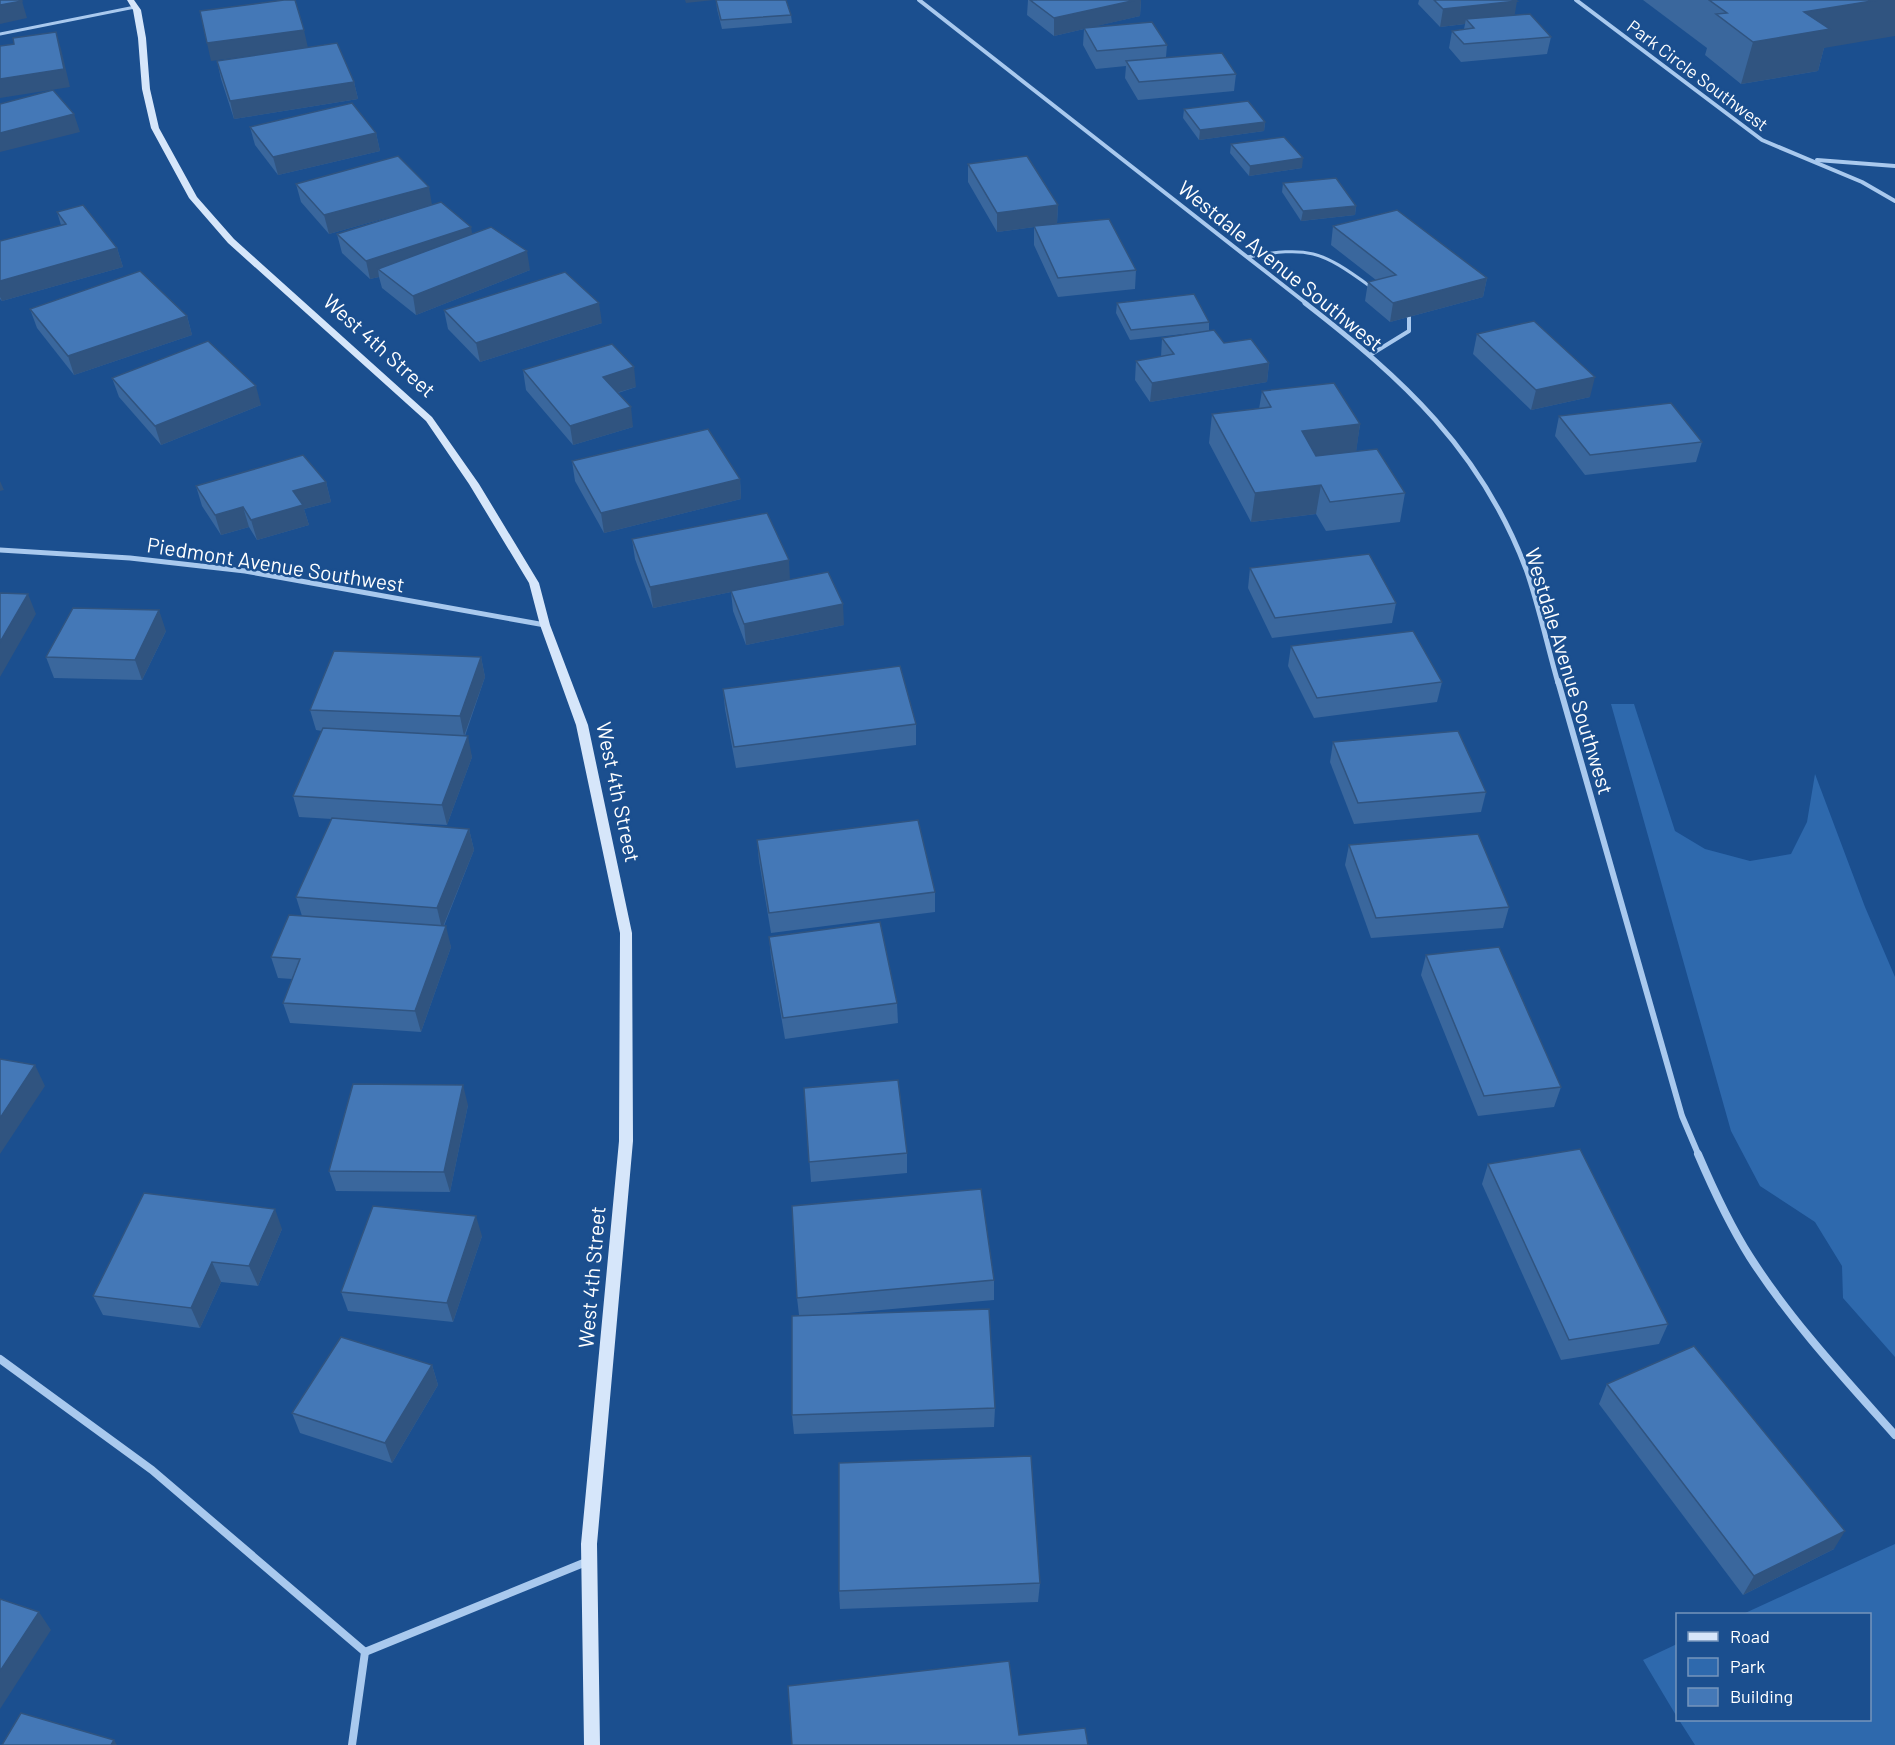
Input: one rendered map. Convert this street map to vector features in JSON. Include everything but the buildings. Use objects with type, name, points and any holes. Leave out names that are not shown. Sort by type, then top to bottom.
[{"type":"street","name":"Westdale Avenue Southwest","points":[[919,0],[1370,356],[1410,392],[1461,448],[1499,507],[1527,570],[1682,1116],[1712,1185],[1750,1256],[1814,1342],[1895,1435]]},
{"type":"street","name":"Park Circle Southwest","points":[[1576,0],[1743,128],[1762,140],[1876,188],[1895,201]]},
{"type":"street","name":"West 4th Street","points":[[133,3],[142,38],[146,89],[155,128],[193,198],[231,241],[429,419],[474,484],[534,583],[545,625],[582,725],[626,933],[626,1141],[590,1533],[592,1745]]},
{"type":"street","name":"Park Circle Southwest","points":[[1810,160],[1895,166]]},
{"type":"street","name":"Piedmont Avenue Southwest","points":[[0,550],[130,558],[244,571],[545,625]]},
{"type":"street","points":[[0,1359],[152,1470],[365,1652]]},
{"type":"street","points":[[365,1652],[590,1561]]},
{"type":"street","points":[[352,1745],[365,1652]]},
{"type":"lane","points":[[0,34],[133,3]]},
{"type":"lane","points":[[1247,257],[1287,249],[1304,249],[1327,255],[1374,290]]},
{"type":"lane","points":[[1370,356],[1409,331],[1409,317],[1401,310]]},
{"type":"green space","points":[[1611,704],[1634,704],[1675,831],[1705,849],[1750,861],[1791,854],[1807,822],[1815,774],[1865,907],[1895,977],[1895,1357],[1843,1298],[1842,1266],[1815,1222],[1760,1186],[1731,1131]]},
{"type":"green space","points":[[1895,1544],[1895,1745],[1695,1745],[1680,1721],[1871,1721],[1871,1613],[1745,1613]]},
{"type":"green space","points":[[1676,1644],[1676,1715],[1643,1660]]}]
